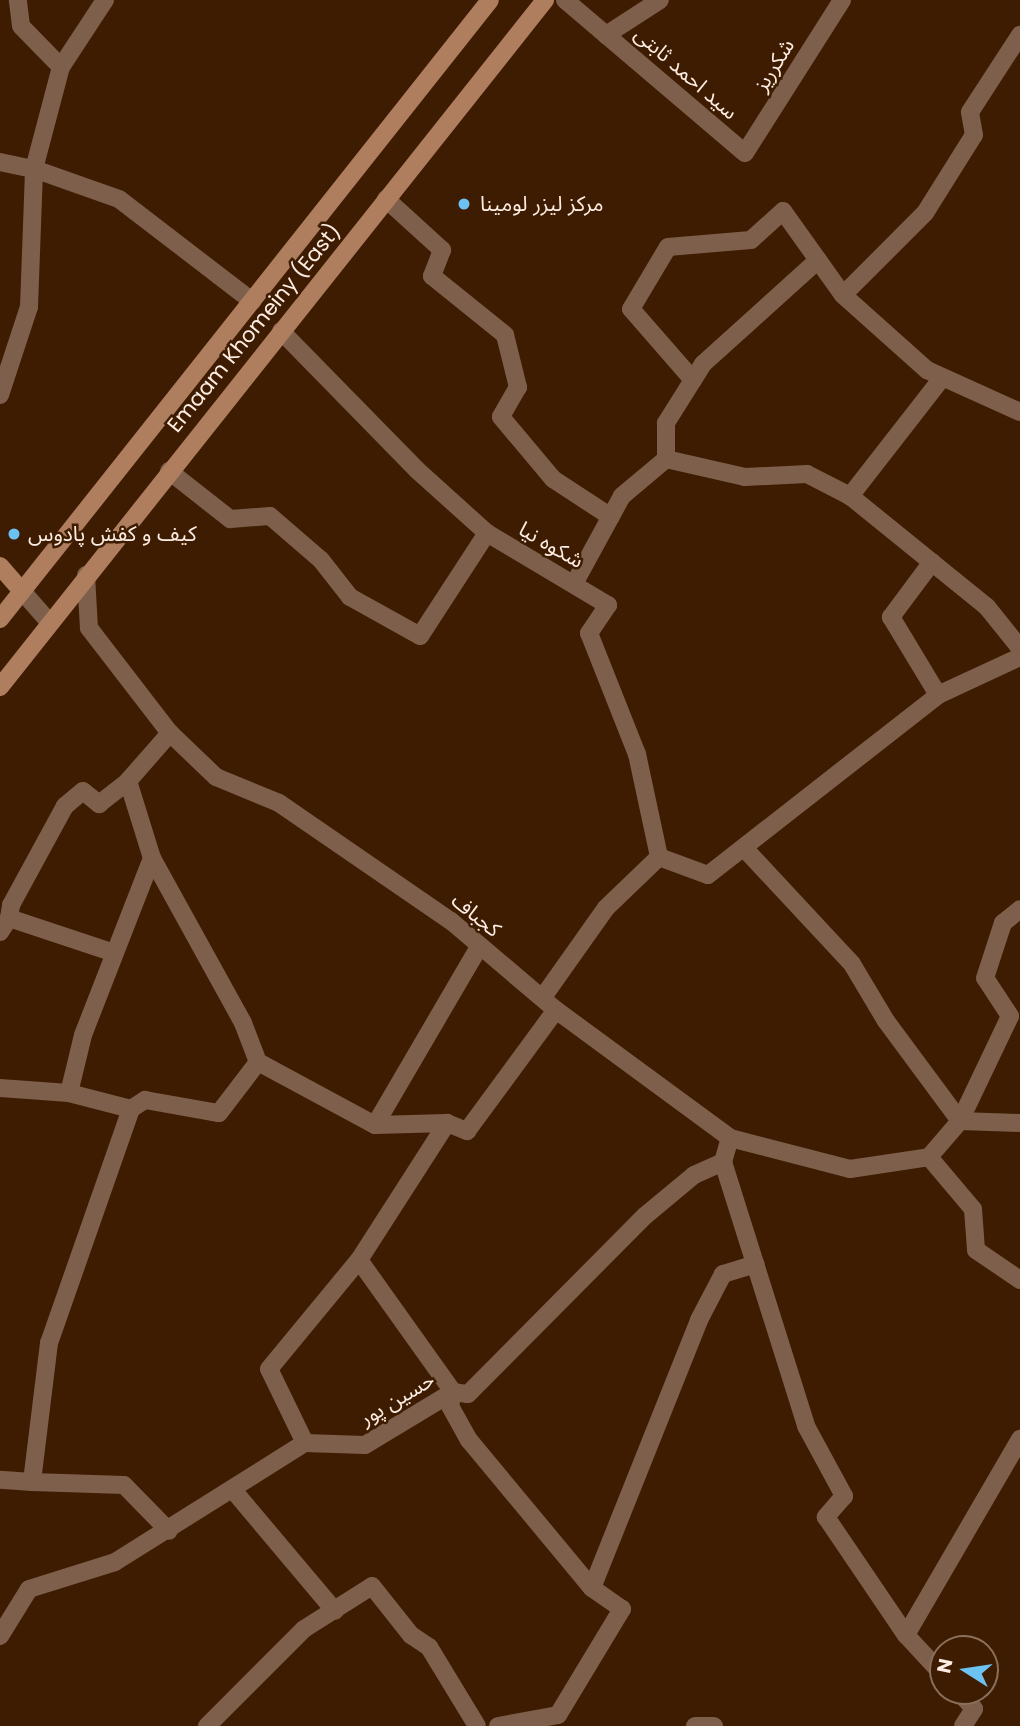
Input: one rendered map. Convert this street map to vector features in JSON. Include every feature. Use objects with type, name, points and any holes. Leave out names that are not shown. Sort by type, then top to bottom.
[{"type":"main road","name":"Emaam Khomeiny (East)","points":[[0,619],[490,0]]},
{"type":"main road","name":"Emaam Khomeiny (East)","points":[[0,687],[86,575],[545,0]]},
{"type":"main road","points":[[0,566],[22,591]]},
{"type":"street","points":[[18,0],[21,26],[61,67]]},
{"type":"street","points":[[0,395],[29,307],[34,169],[61,67],[105,0]]},
{"type":"street","name":"سید احمد ثابتی","points":[[565,0],[744,153]]},
{"type":"street","points":[[606,35],[660,0]]},
{"type":"street","name":"شکرریز","points":[[744,153],[842,0]]},
{"type":"street","points":[[843,295],[925,213],[974,135],[970,112],[1020,35]]},
{"type":"street","points":[[0,162],[34,169],[119,199],[251,301]]},
{"type":"street","points":[[386,199],[442,250],[432,276],[505,335],[518,387],[501,417],[554,480],[611,517]]},
{"type":"street","points":[[693,380],[631,309],[668,247],[751,240],[783,211],[843,295],[926,370],[1020,412]]},
{"type":"street","points":[[573,584],[622,496],[666,459],[666,423],[703,365],[818,260]]},
{"type":"street","name":"شکوه نیا","points":[[281,331],[417,470],[487,533],[608,605],[589,633],[637,754],[659,857]]},
{"type":"street","points":[[850,496],[942,378]]},
{"type":"street","points":[[666,459],[745,477],[807,474],[850,496],[987,607],[1020,648]]},
{"type":"street","points":[[169,471],[230,519],[270,516],[321,560],[350,597],[420,636],[487,533]]},
{"type":"street","points":[[932,562],[891,617],[938,695]]},
{"type":"street","name":"کجباف","points":[[86,575],[89,628],[170,733],[216,777],[279,803],[451,921],[556,1010],[730,1138],[850,1169],[929,1157]]},
{"type":"street","points":[[22,591],[49,622]]},
{"type":"street","points":[[543,997],[607,908],[659,857],[708,875],[938,695],[1020,657]]},
{"type":"street","points":[[114,953],[4,925],[11,905],[65,806],[83,791],[99,804],[128,781],[170,733]]},
{"type":"street","points":[[128,781],[152,858],[243,1023],[258,1062],[375,1125],[447,1123],[467,1131],[556,1010]]},
{"type":"street","points":[[744,848],[852,964],[886,1021],[960,1121]]},
{"type":"street","points":[[69,1093],[83,1035],[152,858]]},
{"type":"street","points":[[1020,909],[1003,923],[985,978],[1010,1016],[960,1121],[929,1157],[973,1209],[976,1250],[1020,1280]]},
{"type":"street","points":[[375,1125],[480,947]]},
{"type":"street","points":[[32,1482],[49,1343],[131,1109],[145,1100],[219,1113],[258,1062]]},
{"type":"street","points":[[0,1088],[69,1093],[131,1109]]},
{"type":"street","points":[[960,1121],[1020,1124]]},
{"type":"street","points":[[0,1636],[29,1589],[115,1562],[169,1531],[304,1443],[269,1369],[359,1260],[447,1123]]},
{"type":"street","points":[[730,1138],[723,1161],[806,1426],[844,1496],[826,1517],[906,1635],[929,1660]]},
{"type":"street","name":"حسین پور","points":[[304,1443],[365,1445],[453,1392],[468,1394],[646,1215],[694,1175],[723,1161]]},
{"type":"street","points":[[359,1260],[453,1392],[450,1406],[469,1440],[592,1588],[622,1609],[562,1720],[498,1726]]},
{"type":"street","points":[[592,1588],[699,1320],[723,1274],[756,1264]]},
{"type":"street","points":[[906,1635],[1020,1440]]},
{"type":"street","points":[[0,1480],[124,1485],[169,1531]]},
{"type":"street","points":[[233,1490],[335,1611]]},
{"type":"street","points":[[207,1726],[304,1629],[372,1586],[411,1635],[429,1647],[477,1726]]},
{"type":"street","points":[[963,1726],[974,1709],[970,1705]]},
{"type":"street","points":[[695,1726],[714,1726]]},
{"type":"place","name":"مرکز لیزر لومینا","points":[[464,204]]},
{"type":"place","name":"کیف و کفش پادوس","points":[[14,534]]}]
